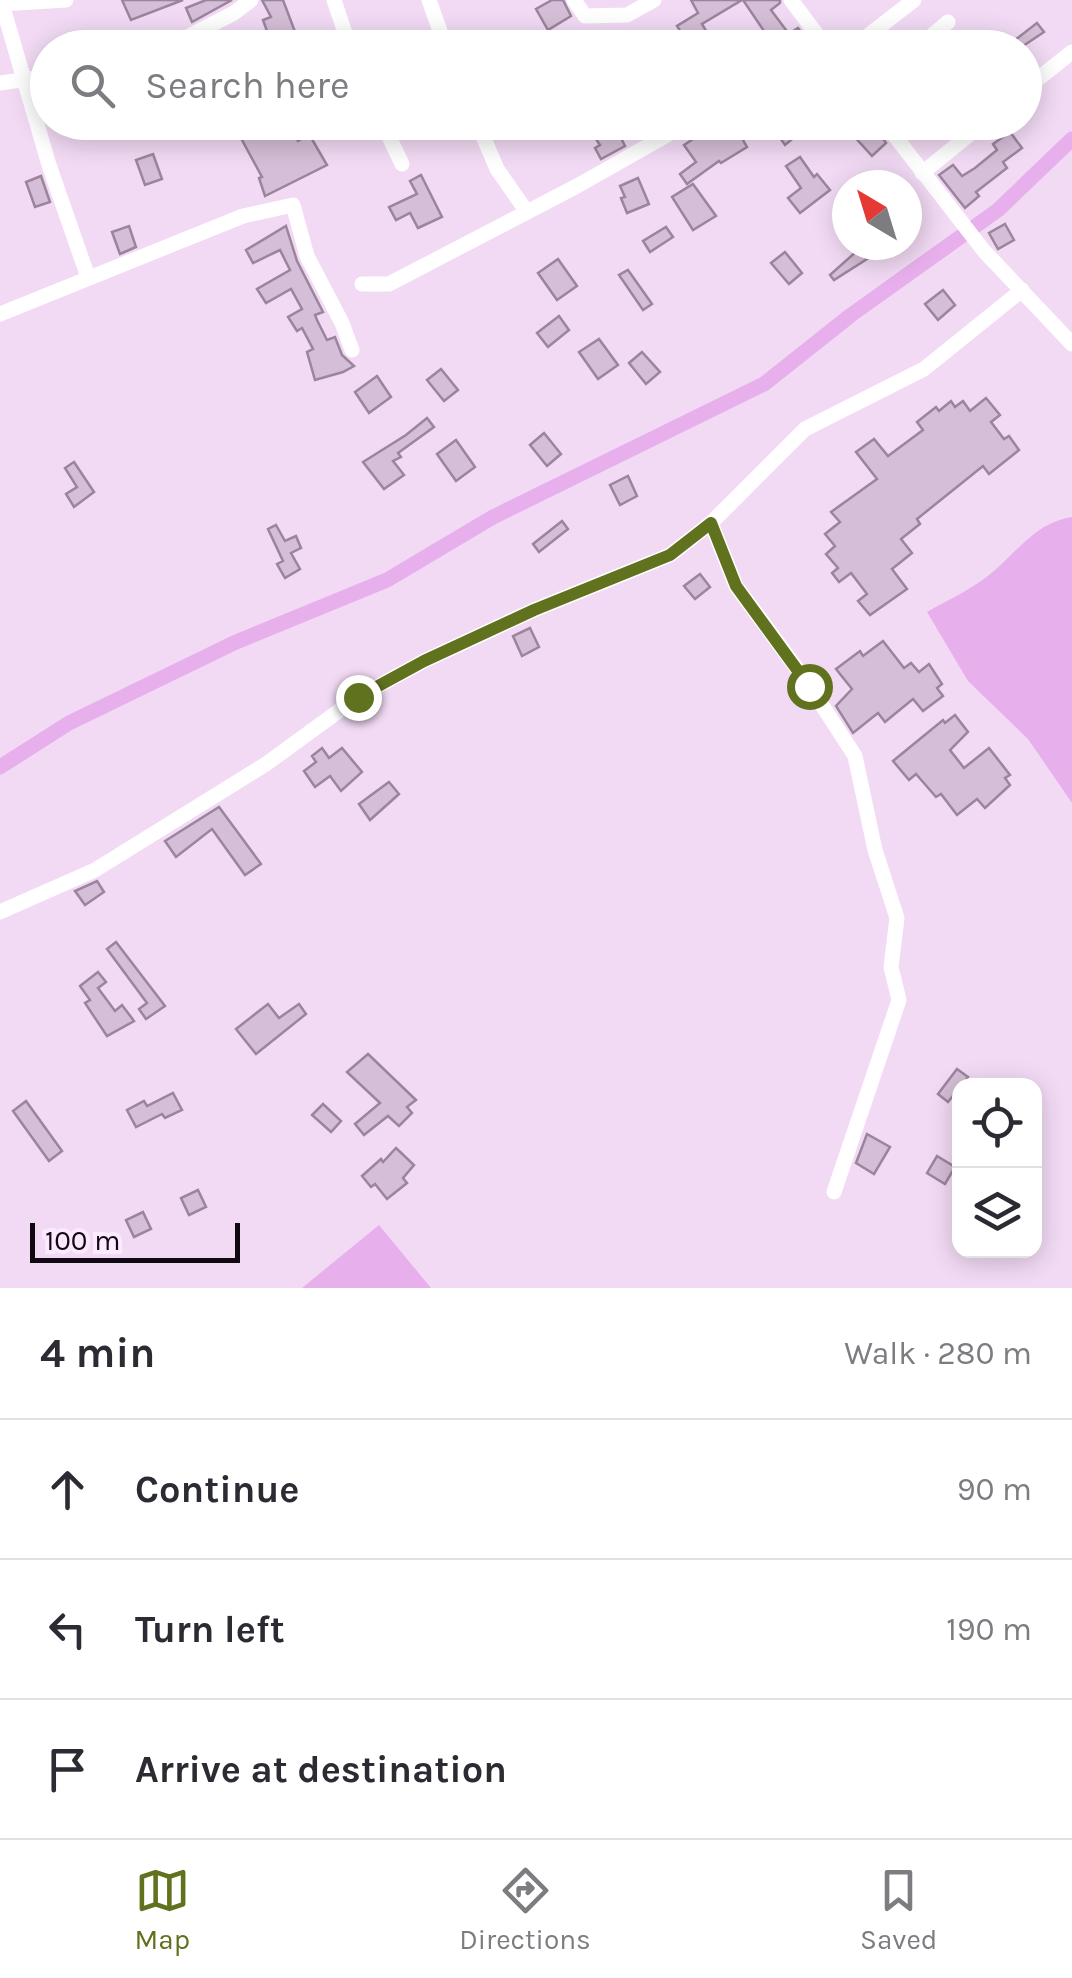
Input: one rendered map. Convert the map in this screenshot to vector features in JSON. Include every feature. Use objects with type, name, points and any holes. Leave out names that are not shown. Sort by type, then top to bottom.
[{"type":"street","points":[[30,100],[1,4],[66,0]]},
{"type":"street","points":[[201,30],[251,0]]},
{"type":"street","points":[[334,0],[344,30]]},
{"type":"street","points":[[429,0],[440,30]]},
{"type":"street","points":[[574,0],[584,16],[628,15],[644,2]]},
{"type":"street","points":[[791,0],[813,30]]},
{"type":"street","points":[[875,30],[914,0]]},
{"type":"street","points":[[938,30],[948,22]]},
{"type":"street","points":[[1042,76],[1072,52]]},
{"type":"street","points":[[0,83],[30,78]]},
{"type":"street","points":[[42,140],[88,277]]},
{"type":"street","points":[[391,140],[402,164]]},
{"type":"street","points":[[485,140],[498,169],[527,212]]},
{"type":"street","points":[[362,284],[389,284],[657,140]]},
{"type":"street","points":[[897,140],[920,170]]},
{"type":"street","points":[[963,140],[922,173],[984,251],[1072,345]]},
{"type":"street","points":[[2,308],[244,216],[293,206],[307,256],[352,350]]},
{"type":"street","points":[[0,912],[95,870],[266,764],[358,697],[407,670],[534,610],[670,555],[711,523],[805,429],[924,368],[1022,290]]},
{"type":"street","points":[[711,523],[736,586],[855,756],[875,850],[897,918],[891,968],[899,1000],[834,1192]]},
{"type":"shaded area","points":[[1072,517],[1072,803],[1028,739],[968,681],[927,612],[982,580],[1036,532]]},
{"type":"shaded area","points":[[379,1225],[431,1288],[302,1288]]},
{"type":"building","points":[[122,0],[183,0],[131,20]]},
{"type":"building","points":[[206,0],[232,0],[192,22],[186,8]]},
{"type":"building","points":[[262,0],[283,0],[294,30],[267,30],[263,20],[271,17]]},
{"type":"building","points":[[552,0],[563,0],[571,16],[548,30],[536,9]]},
{"type":"building","points":[[691,0],[742,0],[702,24],[706,30],[680,30],[677,26],[698,13]]},
{"type":"building","points":[[743,0],[780,0],[771,10],[786,30],[763,30]]},
{"type":"building","points":[[242,140],[312,140],[327,165],[265,196],[259,178],[262,177]]},
{"type":"building","points":[[597,140],[622,140],[625,146],[601,159],[595,148],[600,145]]},
{"type":"building","points":[[692,140],[743,140],[747,147],[687,184],[680,174],[696,162],[684,145]]},
{"type":"building","points":[[858,140],[884,140],[886,143],[872,156]]},
{"type":"building","points":[[1016,140],[1022,148],[1003,162],[1007,168],[976,192],[979,196],[965,208],[939,175],[953,165],[962,176],[997,150],[993,144]]},
{"type":"building","points":[[153,154],[162,179],[145,185],[136,160]]},
{"type":"building","points":[[800,157],[814,177],[817,174],[830,190],[800,213],[788,198],[801,188],[786,166]]},
{"type":"building","points":[[421,175],[442,217],[418,228],[410,213],[396,220],[389,207],[417,194],[410,181]]},
{"type":"building","points":[[41,176],[50,202],[35,207],[26,182]]},
{"type":"building","points":[[638,178],[649,204],[627,213],[620,186]]},
{"type":"building","points":[[693,184],[716,216],[693,230],[672,197]]},
{"type":"building","points":[[1005,224],[1014,240],[998,249],[989,233]]},
{"type":"building","points":[[129,226],[136,247],[120,254],[112,232]]},
{"type":"building","points":[[286,226],[297,261],[323,312],[315,315],[317,320],[327,340],[335,337],[342,355],[354,366],[343,372],[315,380],[307,352],[313,349],[302,328],[297,331],[288,317],[302,309],[291,289],[266,303],[257,289],[290,270],[280,250],[253,263],[246,250]]},
{"type":"building","points":[[666,227],[673,237],[650,252],[643,241]]},
{"type":"building","points":[[785,252],[802,273],[789,284],[771,263]]},
{"type":"building","points":[[558,259],[577,286],[557,300],[538,273]]},
{"type":"building","points":[[847,260],[865,260],[834,280],[830,275]]},
{"type":"building","points":[[628,270],[652,304],[643,310],[619,275]]},
{"type":"building","points":[[943,290],[955,305],[938,320],[925,304]]},
{"type":"building","points":[[559,316],[569,330],[548,347],[537,333]]},
{"type":"building","points":[[599,339],[618,365],[598,379],[579,352]]},
{"type":"building","points":[[642,352],[660,372],[646,384],[629,363]]},
{"type":"building","points":[[441,369],[458,390],[444,401],[427,380]]},
{"type":"building","points":[[377,376],[391,397],[369,413],[355,392]]},
{"type":"building","points":[[986,398],[1000,415],[991,422],[1019,450],[989,474],[983,466],[917,519],[920,524],[901,539],[912,553],[892,569],[907,589],[870,615],[858,601],[867,594],[851,573],[839,582],[832,573],[838,568],[826,554],[835,546],[825,534],[840,522],[831,512],[877,479],[856,452],[874,439],[888,456],[923,430],[917,422],[936,407],[939,411],[951,401],[955,407],[963,401],[970,411]]},
{"type":"building","points":[[427,418],[434,427],[398,453],[401,457],[393,461],[404,475],[384,489],[363,462]]},
{"type":"building","points":[[544,433],[561,454],[547,466],[530,445]]},
{"type":"building","points":[[456,440],[475,467],[456,481],[437,454]]},
{"type":"building","points":[[74,462],[94,492],[74,507],[66,494],[77,487],[65,468]]},
{"type":"building","points":[[628,476],[637,496],[620,505],[610,485]]},
{"type":"building","points":[[562,521],[568,529],[539,552],[533,544]]},
{"type":"building","points":[[276,525],[285,541],[296,536],[301,548],[291,553],[300,569],[285,578],[277,564],[283,561],[268,529]]},
{"type":"building","points":[[700,574],[710,587],[695,599],[684,586]]},
{"type":"building","points":[[530,628],[539,647],[522,656],[513,636]]},
{"type":"building","points":[[883,641],[904,668],[911,663],[919,672],[929,664],[942,684],[937,688],[943,696],[923,711],[913,699],[885,722],[878,713],[853,733],[836,706],[852,689],[836,669],[860,651],[863,656]]},
{"type":"building","points":[[955,715],[968,732],[950,750],[964,768],[989,748],[1010,775],[1005,778],[1010,785],[985,808],[977,799],[957,815],[941,794],[936,797],[916,774],[909,780],[893,761],[943,720],[945,723]]},
{"type":"building","points":[[322,748],[329,758],[342,748],[362,772],[341,791],[330,776],[315,787],[304,771],[316,762],[312,756]]},
{"type":"building","points":[[389,782],[399,794],[370,820],[359,804]]},
{"type":"building","points":[[219,807],[261,864],[245,875],[212,829],[176,857],[165,841]]},
{"type":"building","points":[[97,881],[104,892],[85,905],[75,891]]},
{"type":"building","points":[[116,942],[165,1006],[146,1019],[139,1009],[147,1003],[107,949]]},
{"type":"building","points":[[98,972],[106,982],[98,988],[115,1011],[122,1005],[134,1021],[107,1036],[85,1003],[90,1000],[80,986]]},
{"type":"building","points":[[268,1004],[279,1018],[299,1004],[306,1014],[256,1054],[236,1029]]},
{"type":"building","points":[[368,1054],[416,1100],[407,1107],[412,1113],[399,1126],[388,1116],[364,1135],[355,1124],[380,1103],[347,1072]]},
{"type":"building","points":[[957,1069],[968,1077],[952,1078],[952,1097],[948,1102],[938,1094]]},
{"type":"building","points":[[173,1093],[182,1110],[165,1118],[162,1114],[136,1127],[127,1110],[144,1101],[147,1106]]},
{"type":"building","points":[[26,1101],[62,1151],[49,1161],[13,1111]]},
{"type":"building","points":[[323,1104],[341,1121],[331,1132],[312,1115]]},
{"type":"building","points":[[867,1134],[890,1147],[874,1174],[856,1163]]},
{"type":"building","points":[[396,1148],[414,1165],[403,1178],[407,1183],[387,1199],[362,1176]]},
{"type":"building","points":[[937,1156],[952,1165],[945,1184],[927,1173]]},
{"type":"building","points":[[198,1190],[206,1207],[189,1215],[181,1198]]},
{"type":"building","points":[[143,1212],[151,1229],[134,1237],[126,1220]]},
{"type":"waterway","points":[[0,767],[69,723],[236,642],[387,580],[493,517],[764,384],[851,315],[998,210],[1072,139]]},
{"type":"route","points":[[358,697],[424,661],[534,610],[670,555],[711,523],[736,586],[809,686]]}]
